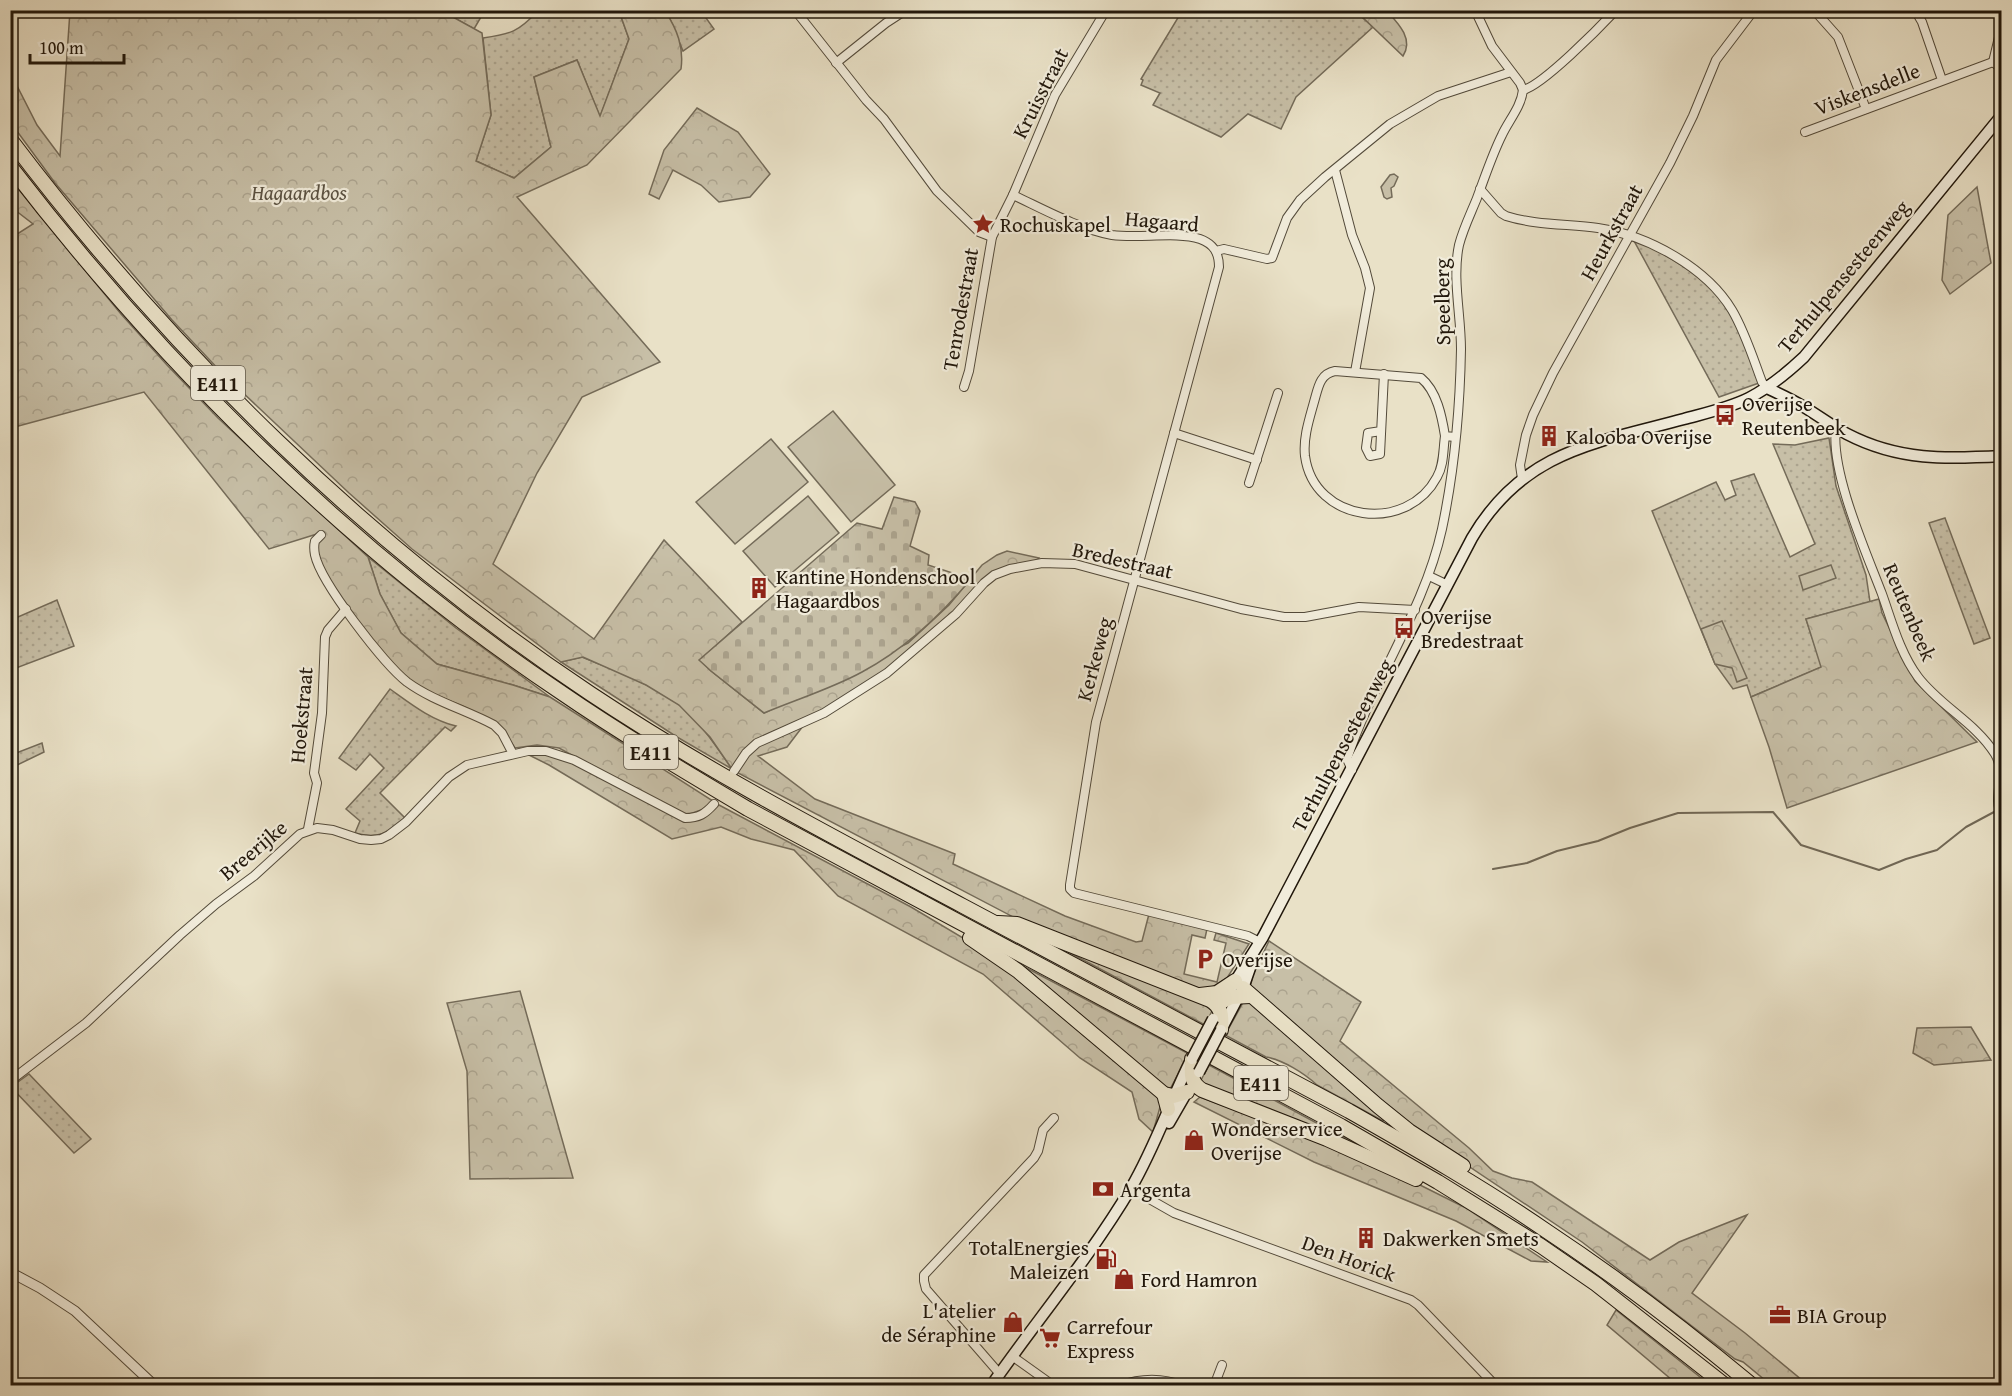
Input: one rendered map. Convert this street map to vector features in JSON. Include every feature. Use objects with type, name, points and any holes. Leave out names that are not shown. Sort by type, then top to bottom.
[{"type":"highway","name":"E411","points":[[10,139],[57,202],[164,326],[215,380],[386,540],[457,597],[588,692],[664,741],[781,809],[1348,1111],[1445,1166],[1547,1231],[1658,1309],[1753,1386]]},
{"type":"highway","name":"E411","points":[[10,166],[99,276],[204,392],[370,547],[439,603],[557,691],[653,753],[748,809],[1341,1126],[1438,1182],[1596,1284],[1726,1386]]},
{"type":"highway","points":[[936,911],[951,927],[1018,971],[1171,1101]]},
{"type":"highway","points":[[994,922],[1017,924],[1198,995],[1222,1009]]},
{"type":"highway","points":[[1198,995],[1242,990],[1409,1131],[1535,1213],[1547,1231]]},
{"type":"highway","points":[[1221,1030],[1222,1009],[1242,990]]},
{"type":"highway","points":[[1171,1101],[1190,1081],[1192,1059]]},
{"type":"highway","points":[[1190,1081],[1202,1090],[1336,1143],[1419,1180],[1438,1182]]},
{"type":"highway","points":[[1171,1101],[1215,1095]]},
{"type":"highway","points":[[1445,1166],[1470,1171]]},
{"type":"main road","name":"Terhulpensesteenweg","points":[[1242,990],[1260,942],[1472,538],[1488,513],[1522,479],[1570,451],[1717,411],[1749,398],[1782,378],[1804,357],[2001,115]]},
{"type":"main road","points":[[1782,378],[1789,392],[1803,406]]},
{"type":"main road","points":[[1767,388],[1803,406],[1836,428],[1883,449],[1910,456],[1938,458],[2001,456]]},
{"type":"main road","points":[[1192,1059],[1222,1009]]},
{"type":"main road","points":[[1190,1081],[1221,1030]]},
{"type":"main road","points":[[991,1386],[1079,1264],[1130,1188],[1157,1138],[1171,1101]]},
{"type":"street","points":[[795,10],[866,100],[884,119],[937,190],[979,232],[992,237],[1012,195]]},
{"type":"street","points":[[836,63],[906,10]]},
{"type":"street","name":"Kruisstraat","points":[[1012,195],[1055,95],[1106,10]]},
{"type":"street","points":[[1475,10],[1492,46],[1522,90],[1535,85],[1593,35],[1616,10]]},
{"type":"street","name":"Heurkstraat","points":[[1522,479],[1521,458],[1542,394],[1689,125],[1716,60],[1754,10]]},
{"type":"street","points":[[1814,10],[1838,37],[1866,109]]},
{"type":"street","points":[[1915,10],[1922,22],[1942,81]]},
{"type":"street","points":[[2001,25],[1993,62],[2001,69]]},
{"type":"street","name":"Viskensdelle","points":[[1805,132],[1993,62]]},
{"type":"street","name":"Hagaard","points":[[1012,195],[1098,231],[1127,236],[1190,236],[1211,244],[1216,250],[1224,249],[1267,259],[1272,258],[1275,255],[1282,228],[1293,208],[1306,193],[1390,124],[1445,93],[1511,72]]},
{"type":"street","name":"Speelberg","points":[[1352,770],[1347,759],[1355,734],[1415,610],[1429,576],[1442,530],[1451,478],[1461,348],[1458,257],[1463,232],[1502,136],[1520,102],[1522,90]]},
{"type":"street","points":[[1335,170],[1352,235],[1370,288],[1355,372]]},
{"type":"street","points":[[1480,189],[1501,213],[1512,218],[1599,228],[1630,235],[1662,249],[1685,263],[1720,293],[1741,326],[1762,382],[1767,388]]},
{"type":"street","name":"Tenrodestraat","points":[[964,387],[969,371],[992,237]]},
{"type":"street","name":"Kerkeweg","points":[[1216,250],[1219,267],[1096,723],[1070,889],[1074,893],[1248,936],[1260,942]]},
{"type":"street","points":[[1335,371],[1384,374],[1414,376],[1426,382],[1432,389],[1444,436],[1441,469],[1437,478],[1422,495],[1401,508],[1389,513],[1363,514],[1348,510],[1323,493],[1309,471],[1304,446],[1322,377],[1328,372],[1335,371]]},
{"type":"street","points":[[1381,431],[1384,374]]},
{"type":"street","points":[[1249,483],[1278,393]]},
{"type":"street","name":"Reutenbeek","points":[[1836,428],[1835,447],[1843,486],[1902,649],[1920,679],[1980,736],[1997,757],[2001,770],[1998,807],[2001,816]]},
{"type":"street","points":[[1174,433],[1257,459]]},
{"type":"street","points":[[1444,436],[1455,437]]},
{"type":"street","points":[[1444,447],[1454,448]]},
{"type":"street","points":[[321,535],[315,541],[316,558],[346,609],[399,675],[433,697],[494,725],[502,733],[513,754]]},
{"type":"street","name":"Bredestraat","points":[[734,771],[757,743],[824,713],[887,673],[956,614],[994,575],[1027,565],[1061,563],[1082,566],[1241,609],[1284,617],[1305,617],[1359,607],[1415,610]]},
{"type":"street","points":[[1429,576],[1448,585]]},
{"type":"street","name":"Hoekstraat","points":[[308,829],[317,783],[314,773],[322,713],[325,637],[328,630],[346,609]]},
{"type":"street","name":"Breerijke","points":[[10,1081],[86,1023],[198,919],[254,876],[300,834],[308,829],[317,828],[333,830],[360,839],[371,840],[389,835],[406,822],[449,777],[458,770],[480,761],[513,754],[546,751],[560,754],[686,818],[697,818],[705,814],[714,804]]},
{"type":"street","points":[[999,1373],[926,1289],[924,1275],[1034,1158],[1043,1131],[1054,1118]]},
{"type":"street","name":"Den Horick","points":[[1130,1188],[1173,1213],[1411,1300],[1496,1386]]},
{"type":"street","points":[[10,1272],[75,1311],[155,1386]]},
{"type":"street","points":[[1012,1356],[1054,1386]]},
{"type":"street","points":[[1214,1386],[1222,1365]]},
{"type":"street","points":[[1119,1386],[1136,1381],[1159,1379],[1183,1386]]},
{"type":"green space","name":"Hagaardbos","points":[[70,11],[442,11],[482,33],[491,115],[476,161],[514,178],[551,147],[534,77],[577,60],[600,116],[629,39],[619,11],[665,11],[679,38],[681,69],[587,165],[517,197],[660,362],[582,397],[537,473],[493,564],[594,639],[664,540],[742,622],[700,660],[764,713],[908,643],[949,605],[982,565],[997,555],[1007,551],[1039,558],[1036,562],[1008,567],[885,671],[823,711],[768,734],[732,769],[710,737],[679,705],[646,685],[583,657],[561,662],[412,549],[222,373],[172,320],[55,183],[11,123],[10,72],[37,125],[60,156]]},
{"type":"green space","points":[[442,11],[476,11],[481,17],[474,29]]},
{"type":"green space","points":[[538,11],[619,11],[629,39],[600,117],[577,60],[534,77],[551,147],[514,178],[476,161],[491,115],[483,38],[514,31]]},
{"type":"green space","points":[[665,11],[701,11],[714,29],[683,51]]},
{"type":"green space","points":[[1182,11],[1355,11],[1373,27],[1296,97],[1281,129],[1248,114],[1221,137],[1153,105],[1160,93],[1141,85],[1143,80],[1141,79]]},
{"type":"green space","points":[[1356,11],[1387,11],[1406,37],[1406,50],[1403,56]]},
{"type":"green space","points":[[697,108],[738,132],[770,174],[750,197],[719,202],[701,185],[673,170],[659,199],[649,194],[664,150]]},
{"type":"green space","points":[[1394,174],[1398,177],[1391,188],[1392,197],[1387,199],[1381,187],[1390,175]]},
{"type":"green space","points":[[11,180],[121,314],[167,365],[218,418],[368,557],[380,594],[401,633],[437,664],[550,697],[713,801],[701,810],[687,815],[669,808],[559,748],[537,745],[515,748],[490,721],[463,706],[419,687],[405,677],[370,637],[330,580],[318,553],[317,534],[269,549],[144,392],[11,428],[11,238],[33,224],[11,207]]},
{"type":"green space","points":[[1977,187],[1991,263],[1950,294],[1942,280],[1948,215]]},
{"type":"green space","points":[[1633,239],[1682,266],[1708,286],[1719,298],[1738,326],[1759,383],[1719,397]]},
{"type":"green space","points":[[833,411],[895,485],[851,522],[788,447]]},
{"type":"green space","points":[[1829,438],[1836,486],[1866,575],[1870,602],[1806,619],[1822,667],[1751,697],[1747,685],[1733,689],[1715,664],[1652,511],[1716,482],[1725,500],[1736,495],[1731,481],[1754,474],[1790,557],[1815,544],[1773,444],[1795,445]]},
{"type":"green space","points":[[771,439],[808,482],[735,544],[696,502]]},
{"type":"green space","points":[[808,496],[839,533],[775,587],[743,551]]},
{"type":"green space","points":[[894,497],[915,502],[920,511],[910,546],[929,555],[928,565],[971,579],[921,631],[893,653],[851,678],[764,713],[699,660],[857,523],[882,529]]},
{"type":"green space","points":[[1945,518],[1990,638],[1974,644],[1929,523]]},
{"type":"green space","points":[[368,557],[456,628],[550,697],[437,664],[401,633],[380,594]]},
{"type":"green space","points":[[1831,565],[1836,578],[1803,590],[1799,576]]},
{"type":"green space","points":[[1879,599],[1882,613],[1915,681],[1977,742],[1787,808],[1751,697],[1821,667],[1806,619]]},
{"type":"green space","points":[[57,600],[74,646],[11,670],[11,620]]},
{"type":"green space","points":[[1722,621],[1747,678],[1737,682],[1732,668],[1715,664],[1701,629]]},
{"type":"green space","points":[[582,657],[644,684],[678,704],[701,726],[732,769],[677,737],[561,662]]},
{"type":"green space","points":[[390,689],[430,716],[456,726],[451,731],[445,727],[380,793],[406,819],[383,834],[363,835],[355,833],[360,821],[346,809],[384,768],[370,754],[356,770],[339,758]]},
{"type":"green space","points":[[803,726],[787,747],[758,756],[815,799],[955,854],[953,864],[1065,916],[1136,942],[1142,941],[1149,914],[1207,929],[1205,938],[1192,935],[1184,974],[1217,982],[1226,943],[1214,940],[1216,933],[1249,944],[1227,978],[1206,991],[1019,920],[738,773],[749,754],[764,742]]},
{"type":"green space","points":[[42,743],[44,752],[11,768],[11,755]]},
{"type":"green space","points":[[527,754],[549,754],[568,761],[676,816],[695,821],[719,805],[911,907],[990,954],[1162,1100],[1153,1132],[1139,1119],[1132,1092],[1080,1058],[983,974],[838,896],[794,850],[751,839],[721,827],[672,839]]},
{"type":"green space","points":[[1269,941],[1361,1002],[1340,1041],[1469,1148],[1493,1171],[1532,1182],[1650,1260],[1679,1242],[1747,1215],[1692,1293],[1808,1385],[1771,1385],[1582,1242],[1422,1135],[1250,987],[1253,975]]},
{"type":"green space","points":[[1059,947],[1215,1005],[1205,1025]]},
{"type":"green space","points":[[1021,965],[1189,1054],[1169,1091]]},
{"type":"green space","points":[[520,991],[573,1178],[470,1179],[467,1071],[447,1003]]},
{"type":"green space","points":[[1245,999],[1385,1116],[1383,1121],[1317,1085],[1293,1068],[1266,1057],[1225,1035]]},
{"type":"green space","points":[[1971,1027],[1991,1060],[1934,1065],[1913,1053],[1917,1028]]},
{"type":"green space","points":[[1209,1065],[1374,1154],[1200,1082]]},
{"type":"green space","points":[[29,1074],[91,1139],[74,1153],[11,1087]]},
{"type":"green space","points":[[1200,1097],[1347,1152],[1412,1181],[1466,1208],[1547,1262],[1531,1261],[1456,1221],[1314,1162],[1194,1102]]},
{"type":"green space","points":[[1616,1310],[1710,1385],[1678,1385],[1607,1325]]},
{"type":"waterway","points":[[1493,869],[1527,863],[1557,851],[1598,841],[1678,813],[1773,812],[1801,845],[1879,870],[1937,850],[1966,827],[1994,812]]},
{"type":"place","name":"Rochuskapel","points":[[983,224]]},
{"type":"place","name":"Overijse Reutenbeek","points":[[1725,415]]},
{"type":"place","name":"Kalooba Overijse","points":[[1549,436]]},
{"type":"place","name":"Kantine Hondenschool Hagaardbos","points":[[759,588]]},
{"type":"place","name":"Overijse Bredestraat","points":[[1404,628]]},
{"type":"place","name":"Overijse","points":[[1205,959]]},
{"type":"place","name":"Wonderservice Overijse","points":[[1194,1140]]},
{"type":"place","name":"Argenta","points":[[1103,1189]]},
{"type":"place","name":"Dakwerken Smets","points":[[1366,1238]]},
{"type":"place","name":"TotalEnergies Maleizen","points":[[1106,1259]]},
{"type":"place","name":"Ford Hamron","points":[[1124,1279]]},
{"type":"place","name":"BIA Group","points":[[1780,1315]]},
{"type":"place","name":"L'atelier de Séraphine","points":[[1013,1322]]},
{"type":"place","name":"Carrefour Express","points":[[1050,1338]]}]
